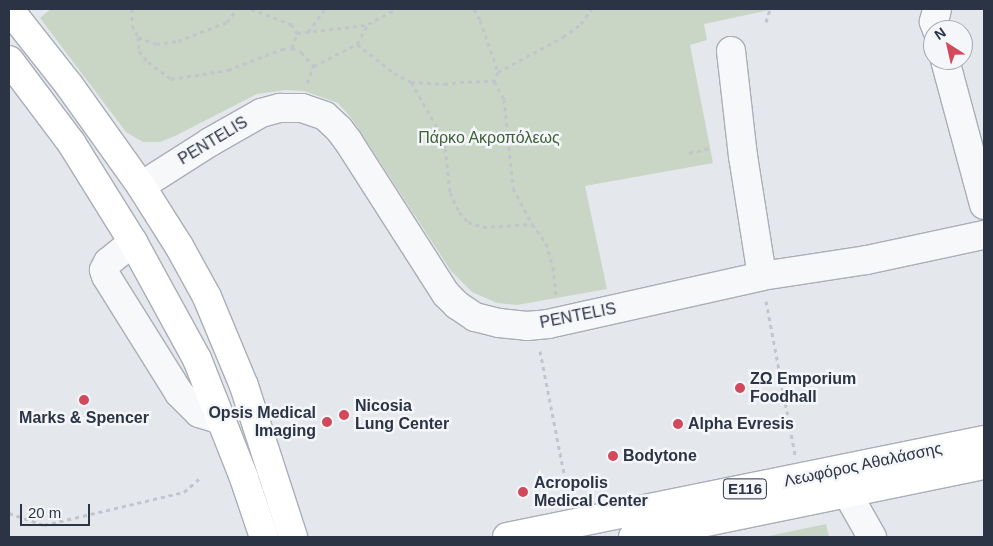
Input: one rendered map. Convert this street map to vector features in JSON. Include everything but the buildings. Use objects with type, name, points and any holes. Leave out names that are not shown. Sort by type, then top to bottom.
[{"type":"main road","points":[[9,9],[69,85],[141,186],[179,246],[207,297],[227,343],[256,422],[293,537]]},
{"type":"main road","points":[[9,60],[72,144],[133,242],[197,359],[222,420],[264,537]]},
{"type":"main road","name":"Λεωφόρος Αθαλάσσης","points":[[507,537],[984,440]]},
{"type":"main road","name":"Λεωφόρος Αθαλάσσης","points":[[633,537],[984,465]]},
{"type":"street","points":[[731,51],[743,156],[762,276]]},
{"type":"street","points":[[948,70],[984,205]]},
{"type":"street","name":"PENTELIS","points":[[141,186],[210,142],[261,113],[280,108],[302,108],[325,116],[339,129],[446,294],[457,305],[475,317],[499,323],[535,325],[560,322],[762,276],[867,260],[984,235]]},
{"type":"street","points":[[133,242],[108,262],[105,266],[106,276],[179,393],[199,412],[222,420]]},
{"type":"street","points":[[847,494],[872,537]]},
{"type":"path","points":[[132,9],[132,25],[138,36],[139,52],[148,62],[171,79],[228,70],[282,48],[292,48],[301,52],[314,66]]},
{"type":"path","points":[[138,36],[156,44],[178,41],[227,22],[237,9]]},
{"type":"path","points":[[251,9],[291,24],[297,33]]},
{"type":"path","points":[[307,33],[324,11],[323,9]]},
{"type":"path","points":[[297,33],[368,24],[396,9]]},
{"type":"path","points":[[474,9],[480,20],[498,72]]},
{"type":"path","points":[[494,82],[498,72],[563,37],[581,24],[591,9]]},
{"type":"path","points":[[766,22],[770,9]]},
{"type":"path","points":[[302,108],[304,91],[314,66],[358,44],[368,24]]},
{"type":"path","points":[[292,48],[297,33]]},
{"type":"path","points":[[358,44],[394,73],[411,82],[444,84],[494,82]]},
{"type":"path","points":[[411,82],[438,129],[445,148],[450,192],[459,212],[468,222],[483,226],[532,224]]},
{"type":"path","points":[[494,82],[504,99],[513,188],[532,224],[546,243],[553,267],[556,298]]},
{"type":"path","points":[[689,153],[710,148]]},
{"type":"path","points":[[762,276],[796,463]]},
{"type":"path","points":[[535,325],[574,524]]},
{"type":"path","points":[[9,513],[44,525],[184,492],[200,479]]},
{"type":"green space","name":"Πάρκο Ακροπόλεως","points":[[51,9],[774,9],[704,24],[707,40],[690,45],[713,163],[585,186],[607,289],[517,305],[497,303],[472,292],[451,271],[352,119],[338,103],[304,91],[285,90],[257,94],[175,136],[160,142],[143,142],[126,132],[40,18]]},
{"type":"green space","points":[[826,524],[829,537],[764,537]]},
{"type":"place","name":"ΖΩ Emporium Foodhall","points":[[740,388]]},
{"type":"place","name":"Marks & Spencer","points":[[84,400]]},
{"type":"place","name":"Nicosia Lung Center","points":[[344,415]]},
{"type":"place","name":"Opsis Medical Imaging","points":[[327,422]]},
{"type":"place","name":"Alpha Evresis","points":[[678,424]]},
{"type":"place","name":"Bodytone","points":[[613,456]]},
{"type":"place","name":"Acropolis Medical Center","points":[[523,492]]}]
